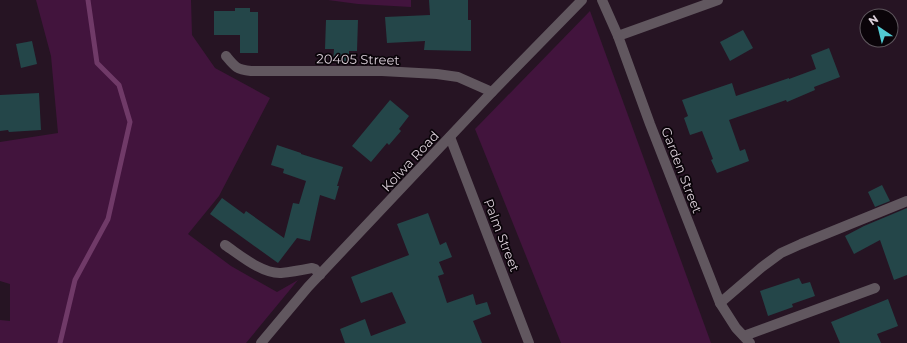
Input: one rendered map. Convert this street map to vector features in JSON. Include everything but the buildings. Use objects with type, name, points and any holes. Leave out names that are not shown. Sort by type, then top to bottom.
[{"type":"street","name":"Kolwa Road","points":[[261,343],[308,287],[492,92],[582,0]]},
{"type":"street","name":"Garden Street","points":[[602,0],[618,36],[650,124],[720,303],[736,328],[747,339]]},
{"type":"street","points":[[618,36],[718,0]]},
{"type":"street","name":"20405 Street","points":[[226,56],[233,65],[240,70],[382,71],[437,74],[458,77],[492,92]]},
{"type":"street","name":"Palm Street","points":[[450,137],[529,343]]},
{"type":"street","points":[[720,303],[762,266],[781,253],[907,201]]},
{"type":"street","points":[[226,245],[257,266],[266,270],[280,273],[312,268],[315,269],[320,275]]},
{"type":"street","points":[[747,339],[875,288]]},
{"type":"shaded area","points":[[36,0],[191,0],[192,35],[215,68],[270,98],[219,196],[188,234],[231,266],[277,292],[298,280],[246,343],[0,343],[0,320],[10,321],[10,284],[0,281],[0,142],[58,133],[51,56]]},
{"type":"shaded area","points":[[328,0],[411,0],[411,7],[358,4]]},
{"type":"shaded area","points":[[590,11],[711,343],[561,343],[475,129]]},
{"type":"waterway","points":[[60,343],[75,280],[108,219],[130,122],[119,85],[97,63],[88,0]]}]
